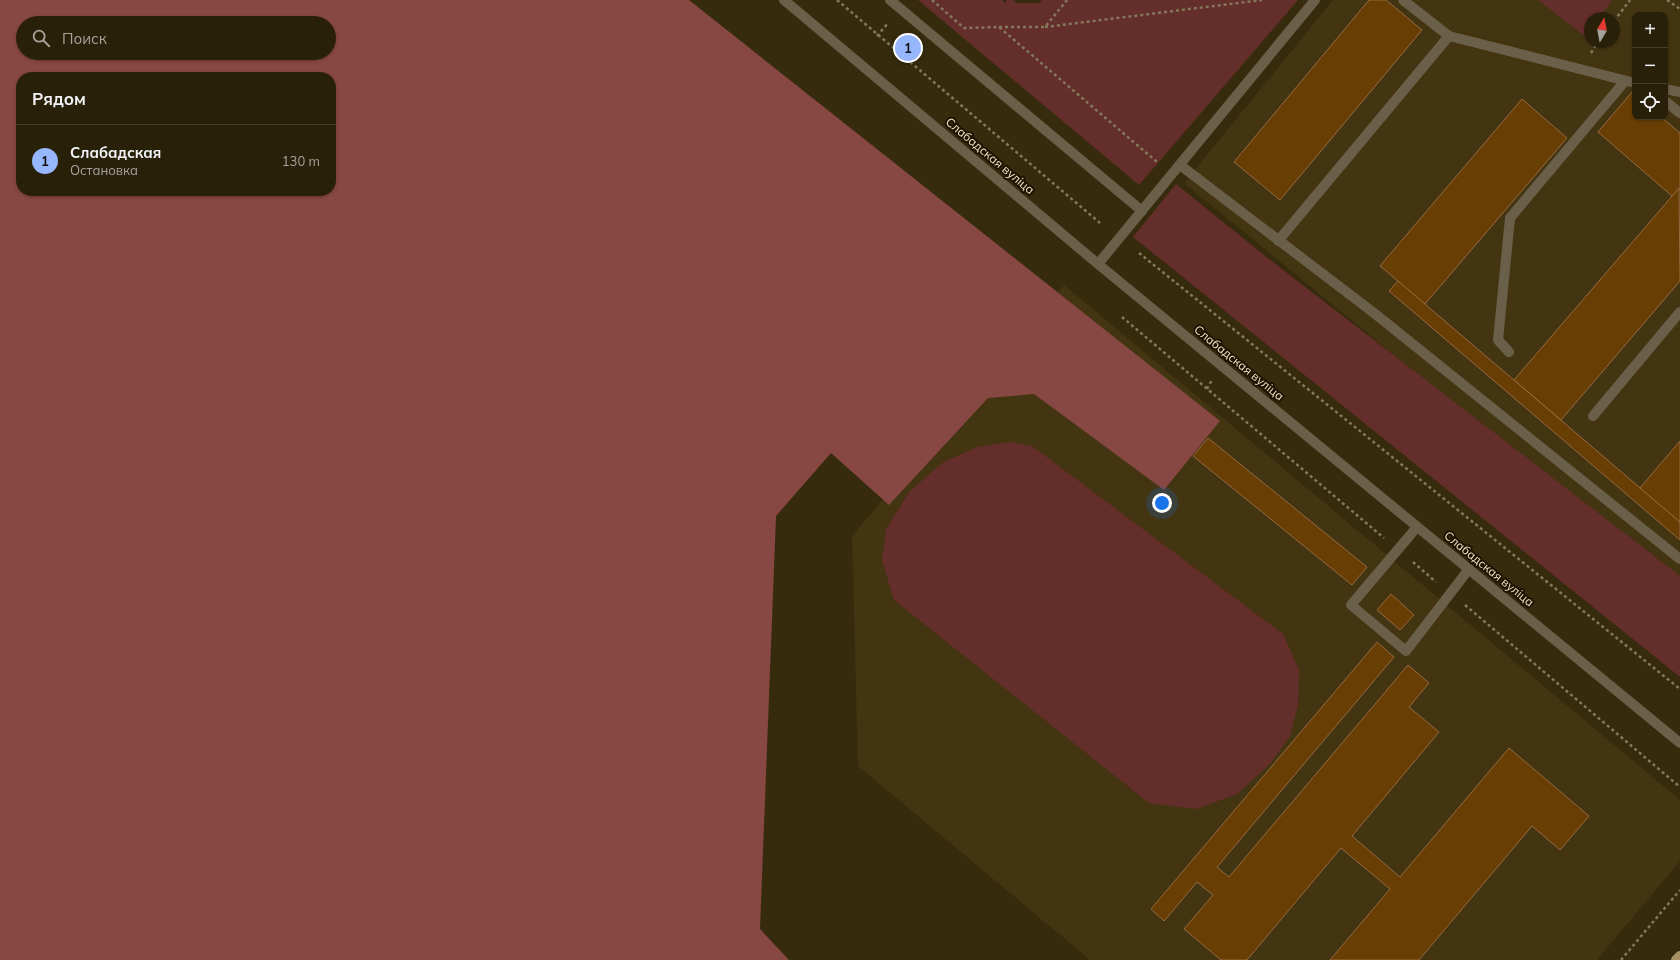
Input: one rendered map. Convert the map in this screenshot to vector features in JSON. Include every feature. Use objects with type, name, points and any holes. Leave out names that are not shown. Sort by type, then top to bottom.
[{"type":"main road","points":[[1676,960],[1680,956]]},
{"type":"street","name":"Слабадская вуліца","points":[[784,0],[1098,264],[1680,743]]},
{"type":"street","points":[[890,0],[1142,211]]},
{"type":"street","points":[[1098,264],[1314,0]]},
{"type":"street","points":[[1403,0],[1449,36],[1630,82],[1510,218],[1498,340],[1509,352]]},
{"type":"street","points":[[1278,241],[1449,36]]},
{"type":"street","points":[[1668,90],[1680,92]]},
{"type":"street","points":[[1668,103],[1680,113]]},
{"type":"street","points":[[1180,165],[1374,313],[1680,559]]},
{"type":"street","points":[[1593,416],[1680,312]]},
{"type":"street","points":[[1418,527],[1351,605],[1406,651],[1469,569]]},
{"type":"path","points":[[837,0],[1100,222]]},
{"type":"path","points":[[932,0],[964,28],[1045,27],[1262,0]]},
{"type":"path","points":[[1045,27],[1067,0]]},
{"type":"path","points":[[1620,13],[1630,0]]},
{"type":"path","points":[[1668,0],[1680,9]]},
{"type":"path","points":[[999,28],[1172,174]]},
{"type":"path","points":[[1139,254],[1680,689]]},
{"type":"path","points":[[1620,960],[1680,890]]},
{"type":"shaded area","points":[[0,0],[689,0],[1220,421],[1164,490],[1034,394],[988,398],[889,505],[831,453],[776,516],[760,929],[789,960],[0,960]]},
{"type":"shaded area","points":[[918,0],[1002,0],[1005,3],[1007,0],[1013,0],[1017,3],[1039,3],[1042,0],[1298,0],[1139,185]]},
{"type":"shaded area","points":[[1333,0],[1680,0],[1680,609],[1450,401],[1184,183]]},
{"type":"shaded area","points":[[1538,0],[1612,0],[1603,12],[1584,12],[1584,35]]},
{"type":"shaded area","points":[[1176,184],[1264,255],[1680,576],[1680,677],[1133,237]]},
{"type":"shaded area","points":[[1064,285],[1680,800],[1680,861],[1597,960],[1090,960],[858,766],[852,536]]},
{"type":"shaded area","points":[[1010,442],[1032,446],[1283,634],[1299,670],[1298,705],[1290,736],[1270,764],[1237,794],[1196,809],[1149,803],[894,600],[882,560],[886,529],[909,492],[942,463],[977,447]]},
{"type":"building","points":[[1369,0],[1386,0],[1422,30],[1280,200],[1234,162]]},
{"type":"building","points":[[1632,92],[1632,120],[1665,120],[1680,133],[1680,188],[1672,196],[1598,132]]},
{"type":"building","points":[[1522,99],[1567,138],[1425,304],[1380,266]]},
{"type":"building","points":[[1679,188],[1680,281],[1561,420],[1514,380]]},
{"type":"building","points":[[1398,281],[1680,522],[1680,540],[1389,291]]},
{"type":"building","points":[[1208,438],[1367,567],[1352,585],[1193,456]]},
{"type":"building","points":[[1680,441],[1680,522],[1640,488]]},
{"type":"building","points":[[1391,594],[1414,615],[1400,630],[1377,610]]},
{"type":"building","points":[[1377,642],[1394,657],[1217,867],[1229,877],[1408,665],[1429,683],[1409,707],[1439,732],[1352,836],[1400,877],[1509,748],[1589,816],[1560,850],[1532,826],[1419,960],[1330,960],[1390,889],[1341,848],[1247,960],[1221,960],[1184,929],[1213,895],[1197,882],[1164,921],[1151,909]]},
{"type":"place","name":"Слабадская","points":[[908,48]]}]
